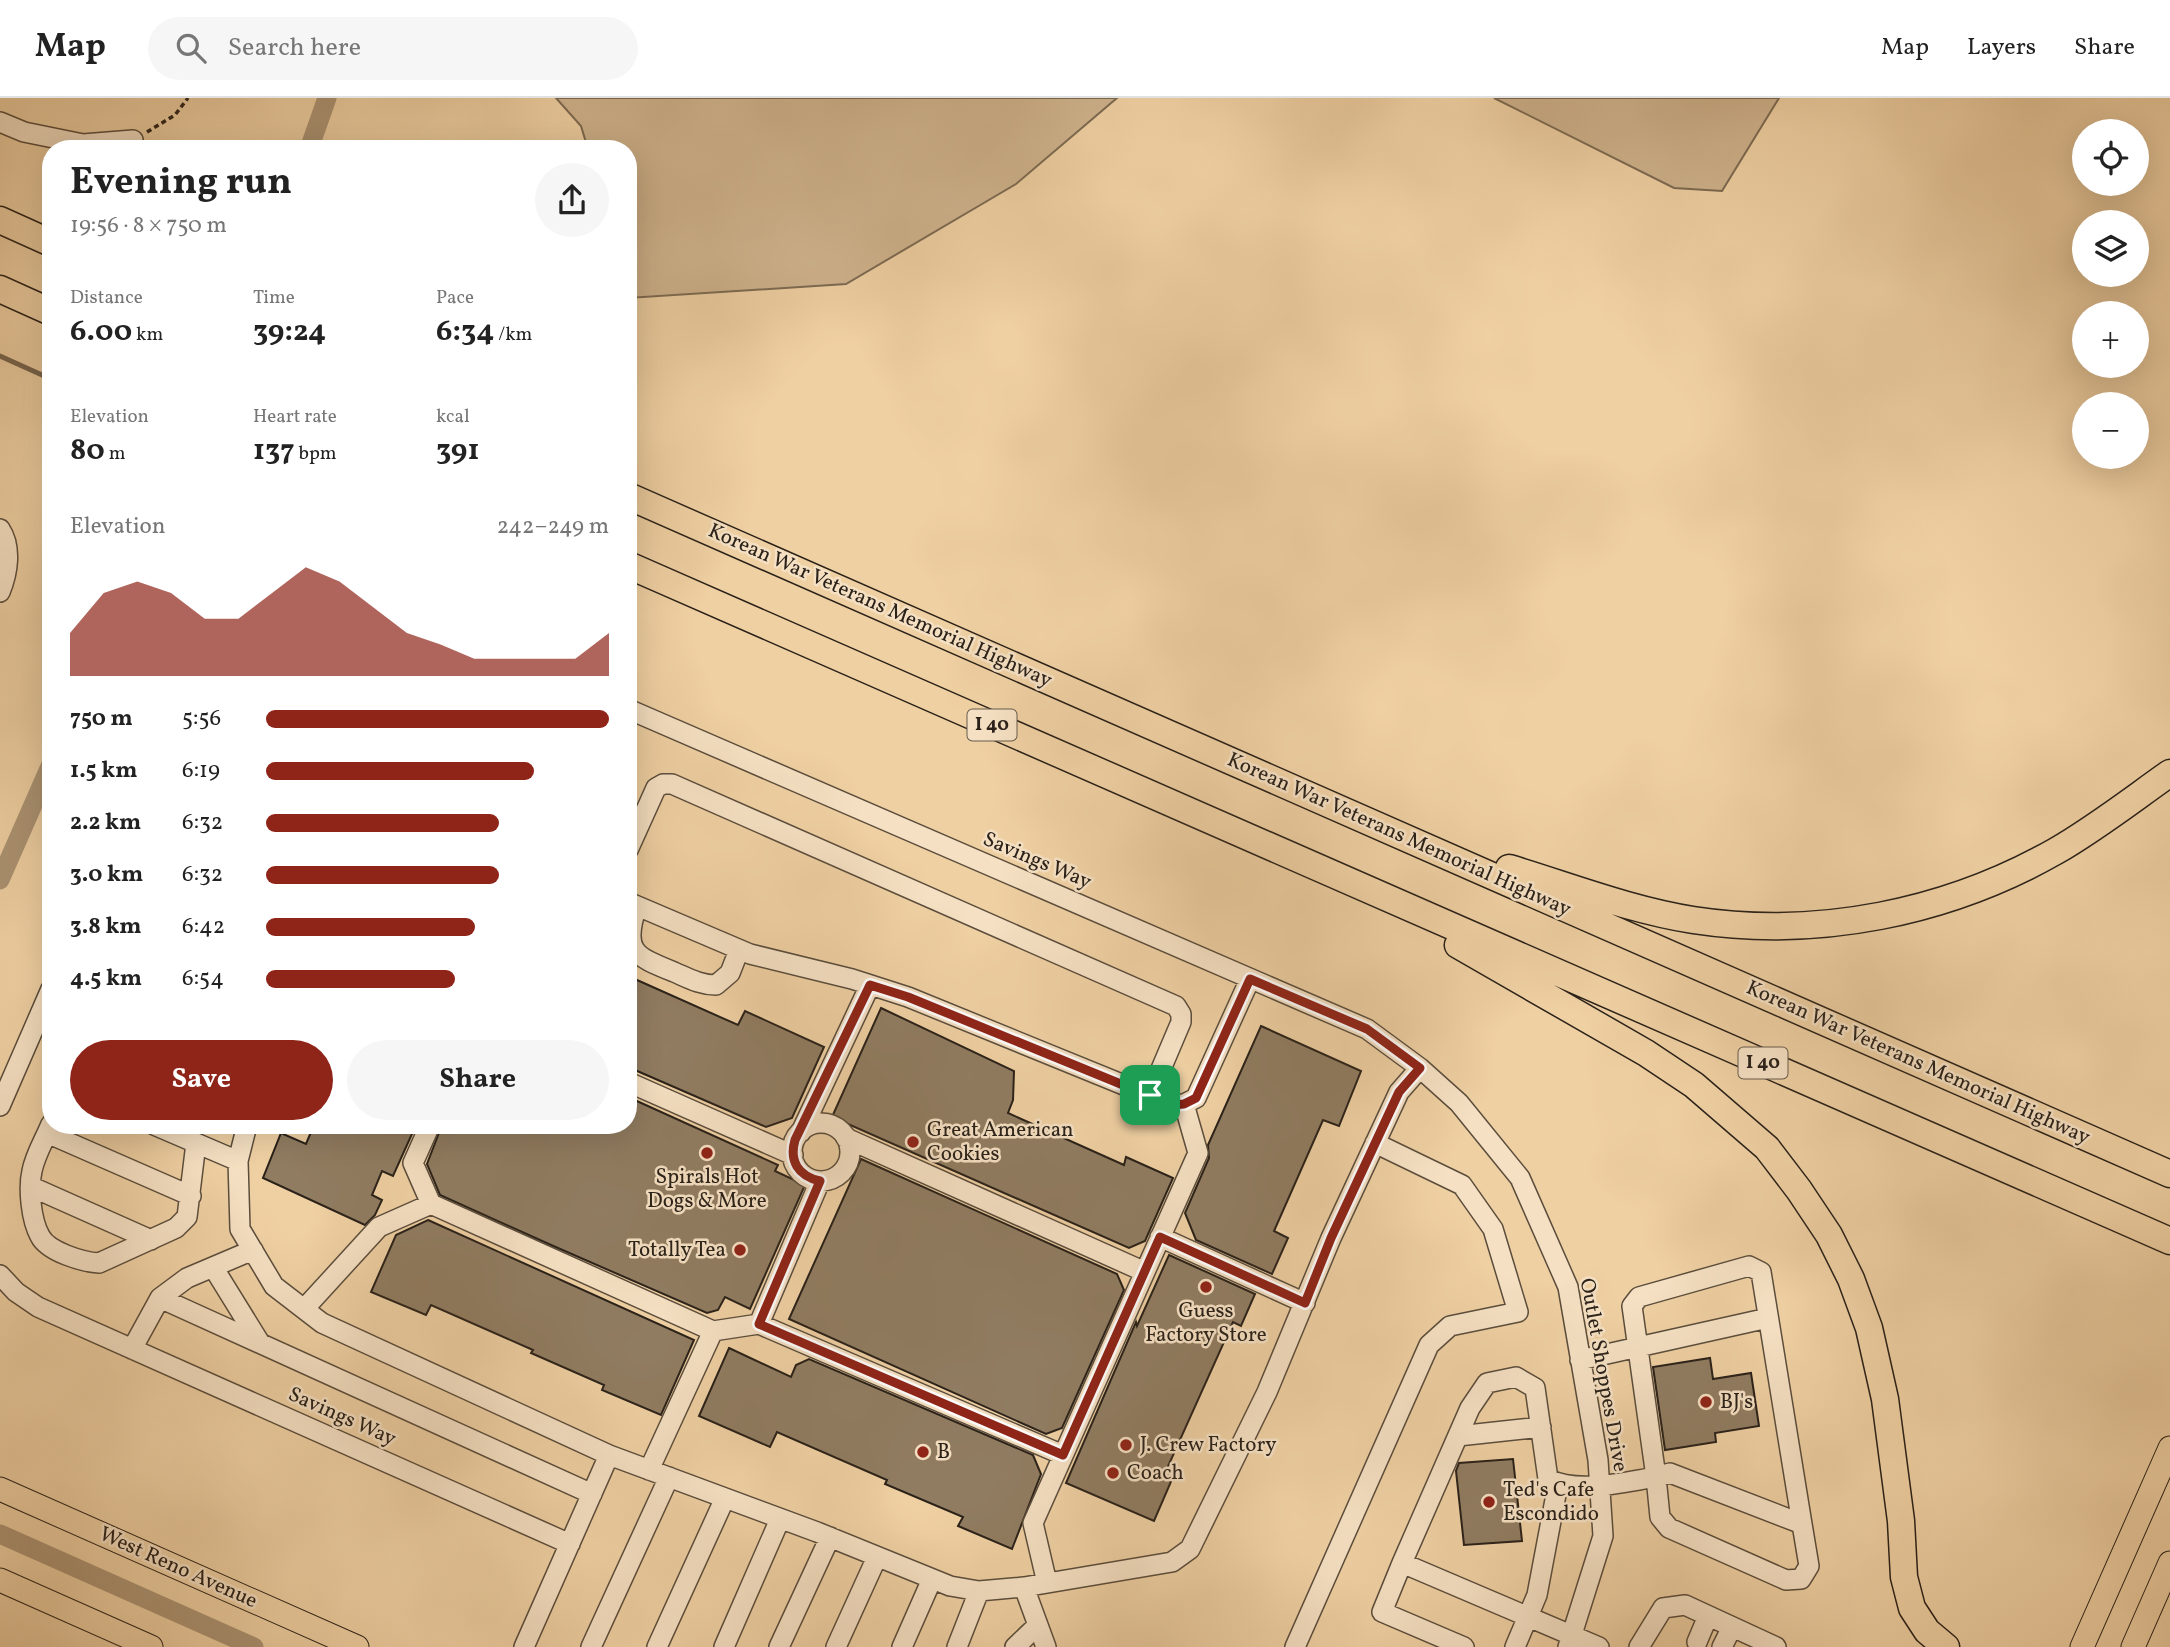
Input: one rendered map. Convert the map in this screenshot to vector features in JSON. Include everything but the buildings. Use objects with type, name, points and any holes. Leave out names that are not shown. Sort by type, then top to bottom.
[{"type":"highway","points":[[0,220],[42,239]]},
{"type":"highway","points":[[0,289],[42,308]]},
{"type":"highway","name":"Korean War Veterans Memorial Highway","points":[[637,500],[2170,1174]]},
{"type":"highway","name":"I 40","points":[[637,569],[2170,1241]]},
{"type":"highway","points":[[1400,836],[1602,896],[1691,919],[1759,926],[1835,923],[1893,914],[1993,882],[2079,837],[2170,773]]},
{"type":"highway","points":[[1357,885],[1557,1004],[1646,1053],[1694,1085],[1767,1149],[1799,1190],[1851,1279],[1869,1328],[1885,1399],[1904,1577],[1912,1608],[1927,1631],[1946,1647]]},
{"type":"main road","points":[[2082,1647],[2170,1448]]},
{"type":"main road","name":"West Reno Avenue","points":[[0,1489],[357,1647]]},
{"type":"main road","points":[[2133,1647],[2170,1563]]},
{"type":"main road","points":[[0,1580],[151,1647]]},
{"type":"street","points":[[0,122],[24,132],[63,140]]},
{"type":"street","points":[[0,529],[6,537],[7,574],[0,592]]},
{"type":"street","name":"Savings Way","points":[[637,716],[1367,1029],[1420,1068]]},
{"type":"street","points":[[637,830],[656,789],[663,784],[672,784],[1176,1006],[1181,1014],[1181,1022],[1150,1095]]},
{"type":"street","points":[[637,906],[739,950],[908,997],[1172,1105],[1184,1104],[1196,1098],[1250,979]]},
{"type":"street","points":[[637,954],[643,960],[704,985],[716,985],[724,981],[730,973],[739,950]]},
{"type":"street","points":[[801,1132],[818,1124],[828,1124],[837,1128],[846,1138],[851,1153],[845,1170],[838,1177],[820,1181],[803,1174],[793,1155],[795,1140],[870,985]]},
{"type":"street","points":[[0,1106],[42,1010]]},
{"type":"street","points":[[245,1134],[238,1161],[240,1229],[274,1286],[322,1323],[609,1455],[830,1537],[950,1587],[979,1591],[1024,1587],[1172,1562],[1190,1549],[1267,1392],[1399,1092],[1420,1068]]},
{"type":"street","name":"Outlet Shoppes Drive","points":[[1420,1068],[1459,1103],[1520,1178],[1567,1287],[1600,1485],[1603,1536],[1570,1641]]},
{"type":"street","points":[[637,1086],[793,1155]]},
{"type":"street","points":[[1047,1583],[1033,1523],[1198,1153],[1184,1104]]},
{"type":"street","points":[[47,1134],[32,1171],[33,1210],[40,1237],[49,1246],[88,1262],[99,1263],[176,1228],[187,1217],[196,1143]]},
{"type":"street","points":[[60,1134],[191,1196]]},
{"type":"street","points":[[175,1134],[238,1161]]},
{"type":"street","points":[[426,1134],[413,1163],[431,1204],[713,1331],[759,1324],[1063,1455]]},
{"type":"street","points":[[846,1138],[1144,1272]]},
{"type":"street","points":[[1295,1647],[1429,1345],[1450,1326],[1518,1312],[1493,1229],[1462,1185],[1375,1143]]},
{"type":"street","points":[[759,1324],[820,1181]]},
{"type":"street","points":[[32,1186],[150,1240]]},
{"type":"street","points":[[304,1309],[379,1227],[431,1204]]},
{"type":"street","points":[[1160,1237],[1305,1303]]},
{"type":"street","points":[[132,1349],[160,1298],[187,1278],[253,1250]]},
{"type":"street","points":[[1749,1266],[1760,1272],[1768,1318],[1809,1566],[1801,1579],[1786,1580],[1670,1528],[1660,1517],[1632,1306],[1639,1297],[1749,1266]]},
{"type":"street","points":[[213,1267],[260,1343]]},
{"type":"street","name":"Savings Way","points":[[0,1275],[16,1292],[38,1307],[570,1544]]},
{"type":"street","points":[[160,1298],[592,1494]]},
{"type":"street","points":[[1580,1360],[1768,1318]]},
{"type":"street","points":[[649,1470],[713,1331]]},
{"type":"street","points":[[1464,1647],[1382,1612],[1469,1408],[1487,1384],[1516,1377],[1535,1388],[1548,1479],[1558,1483],[1600,1485],[1670,1473],[1802,1524]]},
{"type":"street","points":[[1458,1436],[1541,1427]]},
{"type":"street","points":[[524,1647],[609,1455]]},
{"type":"street","points":[[591,1647],[669,1477]]},
{"type":"street","points":[[1515,1647],[1537,1595],[1558,1483]]},
{"type":"street","points":[[657,1647],[725,1498]]},
{"type":"street","points":[[724,1647],[780,1519]]},
{"type":"street","points":[[779,1647],[830,1537]]},
{"type":"street","points":[[836,1647],[877,1557]]},
{"type":"street","points":[[1402,1563],[1528,1618],[1570,1641],[1599,1647]]},
{"type":"street","points":[[902,1647],[932,1579]]},
{"type":"street","points":[[1024,1587],[1045,1647]]},
{"type":"street","points":[[957,1647],[979,1591]]},
{"type":"street","points":[[1639,1647],[1663,1608],[1685,1605],[1732,1627],[1750,1642],[1776,1647]]},
{"type":"street","points":[[1697,1642],[1708,1616]]},
{"type":"street","points":[[1015,1647],[1038,1625]]},
{"type":"street","points":[[1722,1647],[1732,1627]]},
{"type":"path","points":[[133,140],[176,115],[188,98]]},
{"type":"shaded area","points":[[556,98],[1117,98],[1016,184],[846,284],[637,297],[637,140],[585,140],[581,126]]},
{"type":"shaded area","points":[[1494,98],[1779,98],[1722,191],[1674,188]]},
{"type":"waterway","points":[[312,140],[327,98]]},
{"type":"waterway","points":[[0,356],[42,375]]},
{"type":"waterway","points":[[0,880],[42,784]]},
{"type":"waterway","points":[[0,1534],[254,1647]]},
{"type":"place","name":"Great American Cookies","points":[[913,1142]]},
{"type":"place","name":"Spirals Hot Dogs & More","points":[[707,1153]]},
{"type":"place","name":"Totally Tea","points":[[740,1250]]},
{"type":"place","name":"Guess Factory Store","points":[[1206,1287]]},
{"type":"place","name":"BJ's","points":[[1706,1402]]},
{"type":"place","name":"J. Crew Factory","points":[[1126,1445]]},
{"type":"place","name":"B","points":[[923,1452]]},
{"type":"place","name":"Coach","points":[[1113,1473]]},
{"type":"place","name":"Ted's Cafe Escondido","points":[[1489,1502]]},
{"type":"route","points":[[1250,979],[1367,1029],[1420,1068],[1399,1092],[1331,1238],[1305,1303],[1160,1237],[1063,1455],[759,1324],[820,1181],[811,1179],[797,1167],[793,1159],[795,1140],[870,985],[908,997],[1150,1095],[1172,1105],[1184,1104],[1196,1098],[1250,979]]}]
